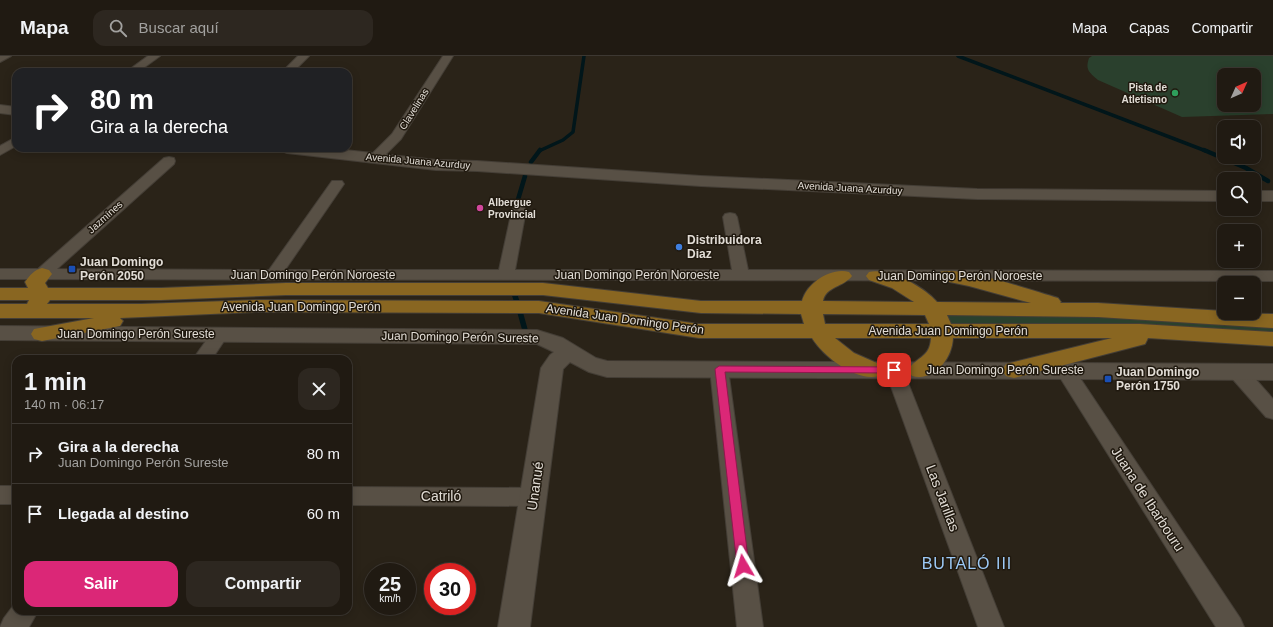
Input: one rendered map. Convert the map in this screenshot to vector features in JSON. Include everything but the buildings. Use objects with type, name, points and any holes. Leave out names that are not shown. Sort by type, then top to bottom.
[{"type":"main road","points":[[842,276],[829,281],[816,291],[812,297],[811,308],[813,319],[829,345],[842,356],[871,370]]},
{"type":"main road","points":[[876,276],[887,279],[908,289],[922,298],[932,309],[938,320],[943,343],[940,353],[932,363],[920,370]]},
{"type":"main road","points":[[947,276],[971,280],[1056,303],[1098,310]]},
{"type":"main road","name":"Avenida Juan Domingo Perón","points":[[0,294],[42,284],[167,294],[286,289],[543,289],[701,307],[1098,310],[1273,321]]},
{"type":"main road","points":[[0,324],[30,311],[41,301],[42,284]]},
{"type":"main road","name":"Avenida Juan Domingo Perón","points":[[0,311],[158,311],[256,306],[539,307],[699,331],[1164,332],[1273,339]]},
{"type":"main road","points":[[42,334],[158,311]]},
{"type":"main road","points":[[1014,370],[1164,332]]},
{"type":"street","points":[[0,59],[6,56]]},
{"type":"street","points":[[137,68],[155,56]]},
{"type":"street","points":[[292,68],[304,56]]},
{"type":"street","name":"Clavelinas","points":[[374,158],[399,134],[448,56]]},
{"type":"street","points":[[0,97],[12,98]]},
{"type":"street","points":[[0,109],[12,110]]},
{"type":"street","name":"Avenida Juana Azurduy","points":[[352,142],[388,146],[478,166]]},
{"type":"street","points":[[0,151],[12,144]]},
{"type":"street","name":"Avenida Juana Azurduy","points":[[322,152],[436,164],[701,181],[977,194],[1217,196]]},
{"type":"street","name":"Jazmínes","points":[[42,284],[169,160]]},
{"type":"street","points":[[273,275],[337,184]]},
{"type":"street","points":[[1261,196],[1273,196]]},
{"type":"street","points":[[506,275],[519,210]]},
{"type":"street","points":[[730,217],[741,276]]},
{"type":"street","name":"Juan Domingo Perón Noroeste","points":[[0,274],[42,284],[273,275],[1273,276]]},
{"type":"street","name":"Juan Domingo Perón Sureste","points":[[0,333],[537,337],[550,340],[589,364],[604,368],[1273,372]]},
{"type":"street","points":[[205,355],[219,335]]},
{"type":"street","name":"Unanué","points":[[514,627],[552,368],[558,360],[569,352]]},
{"type":"street","points":[[719,369],[750,627]]},
{"type":"street","name":"Las Jarillas","points":[[894,370],[991,627]]},
{"type":"street","name":"Juana de Ibarbouru","points":[[1065,371],[1231,627]]},
{"type":"street","points":[[1236,372],[1273,412]]},
{"type":"street","points":[[0,495],[12,495]]},
{"type":"street","name":"Catriló","points":[[352,496],[533,497]]},
{"type":"street","points":[[13,627],[22,615]]},
{"type":"green space","name":"Pista de Atletismo","points":[[1092,56],[1273,56],[1273,114],[1182,117],[1098,80],[1092,75],[1087,65],[1089,58]]},
{"type":"green space","points":[[945,315],[1100,315],[1273,327],[1273,335],[951,325]]},
{"type":"waterway","points":[[539,151],[563,140],[573,132],[584,56]]},
{"type":"waterway","points":[[958,56],[1206,151]]},
{"type":"waterway","points":[[1204,150],[1246,168],[1268,181]]},
{"type":"waterway","points":[[531,162],[539,151]]},
{"type":"waterway","points":[[517,203],[525,176]]},
{"type":"waterway","points":[[514,293],[517,302]]},
{"type":"waterway","points":[[520,312],[525,330]]},
{"type":"place","name":"Pista de Atletismo","points":[[1175,93]]},
{"type":"place","name":"Albergue Provincial","points":[[480,208]]},
{"type":"place","name":"Distribuidora Diaz","points":[[679,247]]},
{"type":"place","name":"Juan Domingo Perón 2050","points":[[72,269]]},
{"type":"place","name":"Juan Domingo Perón 1750","points":[[1108,379]]},
{"type":"district","name":"BUTALÓ III","points":[[967,563]]},
{"type":"route","points":[[743,566],[719,369],[894,370]]}]
